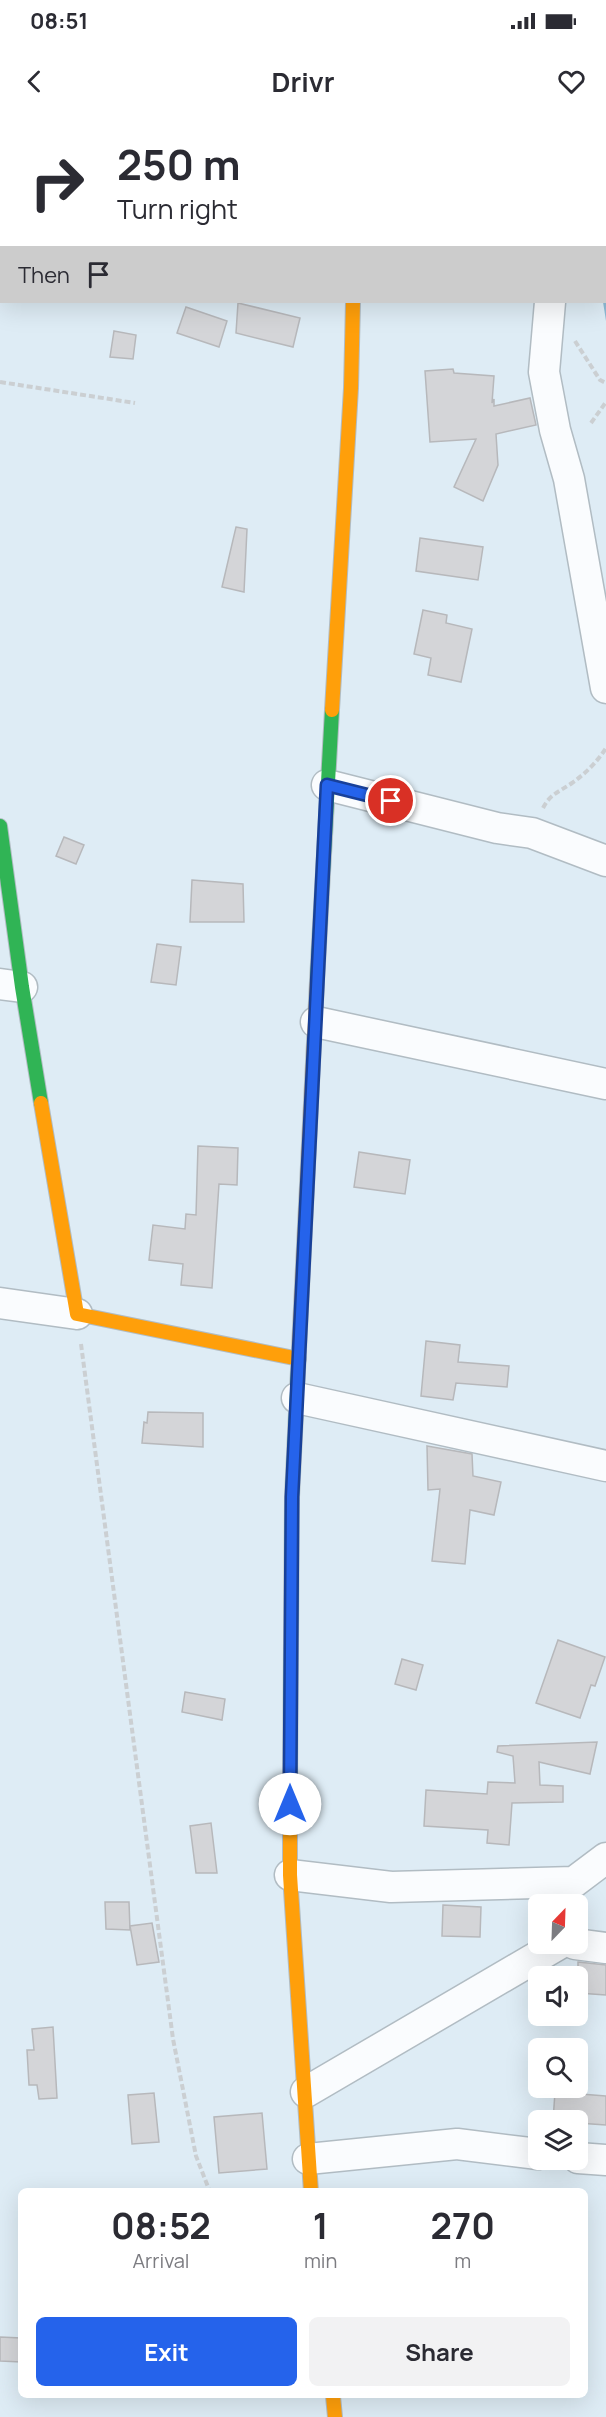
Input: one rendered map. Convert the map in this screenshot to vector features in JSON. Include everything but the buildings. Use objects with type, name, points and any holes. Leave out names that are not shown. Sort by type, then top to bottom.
[{"type":"main road","points":[[311,2188],[290,1875],[292,1497],[327,785],[350,400],[353,303]]},
{"type":"main road","points":[[0,826],[11,986],[77,1314],[299,1359]]},
{"type":"main road","points":[[333,2398],[335,2417]]},
{"type":"street","points":[[550,303],[544,372],[555,430],[569,479],[606,688]]},
{"type":"street","points":[[327,785],[497,828],[532,832],[606,861]]},
{"type":"street","points":[[316,1022],[606,1084]]},
{"type":"street","points":[[0,1303],[77,1314]]},
{"type":"street","points":[[297,1398],[606,1466]]},
{"type":"street","points":[[290,1875],[391,1887],[572,1894],[606,1858]]},
{"type":"street","points":[[588,1946],[606,1948]]},
{"type":"street","points":[[306,2092],[542,1954]]},
{"type":"street","points":[[308,2159],[457,2144],[528,2153]]},
{"type":"street","points":[[588,2159],[606,2160]]},
{"type":"path","points":[[0,382],[135,403]]},
{"type":"path","points":[[591,423],[606,402]]},
{"type":"path","points":[[532,832],[549,797],[572,783],[596,763],[606,748]]},
{"type":"path","points":[[77,1314],[173,2039],[196,2156],[208,2188]]},
{"type":"water","points":[[603,303],[606,303],[606,321]]},
{"type":"traffic: fast","points":[[317,981],[332,710]]},
{"type":"traffic: fast","points":[[0,826],[22,987],[41,1103]]},
{"type":"traffic: fast","points":[[290,1787],[292,1497],[299,1349]]},
{"type":"traffic: slow","points":[[332,710],[351,388],[353,303]]},
{"type":"traffic: slow","points":[[299,1349],[317,981]]},
{"type":"traffic: slow","points":[[41,1103],[77,1314],[299,1359]]},
{"type":"traffic: slow","points":[[290,1787],[290,1875],[311,2188]]},
{"type":"traffic: slow","points":[[333,2398],[335,2417]]},
{"type":"route","points":[[290,1804],[292,1497],[327,785],[391,801]]}]
